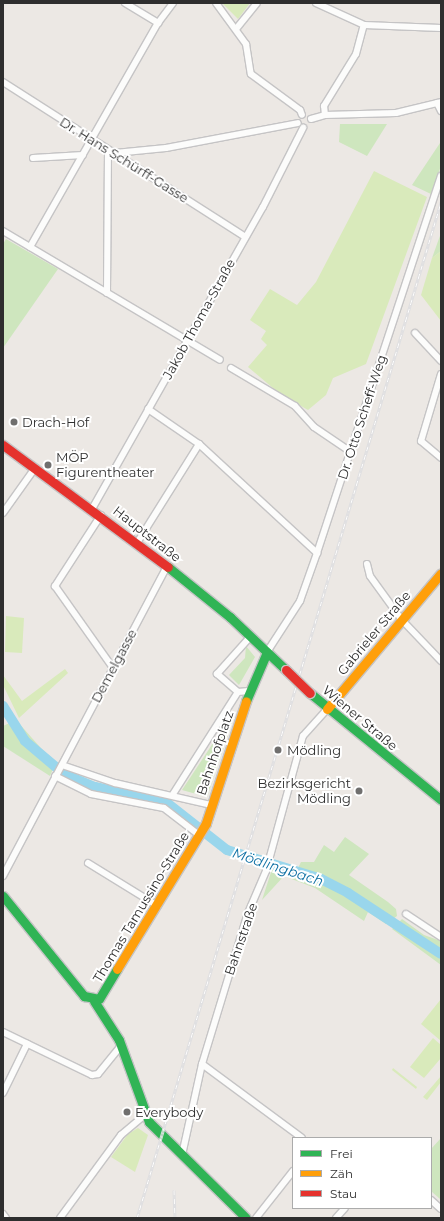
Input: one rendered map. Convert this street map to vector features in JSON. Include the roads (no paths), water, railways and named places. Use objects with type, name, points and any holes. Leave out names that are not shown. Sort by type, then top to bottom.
[{"type":"main road","name":"Hauptstraße","points":[[3,445],[101,515],[167,566],[251,636],[267,652]]},
{"type":"main road","name":"Gabrieler Straße","points":[[327,709],[441,573]]},
{"type":"main road","name":"Wiener Straße","points":[[267,652],[327,709],[441,800]]},
{"type":"main road","name":"Bahnhofplatz","points":[[202,829],[249,691],[267,652]]},
{"type":"main road","name":"Thomas Tamussino-Straße","points":[[94,1001],[103,996],[113,982],[202,829]]},
{"type":"main road","points":[[3,896],[84,996],[94,1001],[121,1046],[146,1114],[182,1155],[246,1218]]},
{"type":"street","points":[[125,3],[158,23]]},
{"type":"street","points":[[30,247],[158,23],[173,3]]},
{"type":"street","points":[[216,3],[236,29],[249,53],[251,74],[300,110],[302,115],[311,119],[325,115],[396,113],[439,103],[441,111]]},
{"type":"street","points":[[236,29],[257,3]]},
{"type":"street","points":[[316,3],[364,26],[441,28]]},
{"type":"street","points":[[325,115],[324,106],[356,54],[364,26]]},
{"type":"street","name":"Dr. Hans Schürff-Gasse","points":[[3,82],[245,237]]},
{"type":"street","points":[[298,123],[302,115]]},
{"type":"street","name":"Jakob Thoma-Straße","points":[[92,509],[245,237],[303,128],[309,126],[311,119]]},
{"type":"street","points":[[298,123],[303,128]]},
{"type":"street","points":[[115,153],[166,148],[298,123]]},
{"type":"street","points":[[107,293],[108,150]]},
{"type":"street","points":[[33,158],[83,155]]},
{"type":"street","name":"Dr. Otto Scheff-Weg","points":[[267,652],[300,601],[351,452],[441,176]]},
{"type":"street","points":[[3,231],[188,339],[220,360]]},
{"type":"street","points":[[416,334],[441,361]]},
{"type":"street","points":[[231,368],[295,406],[314,426],[351,452]]},
{"type":"street","points":[[441,374],[421,442],[441,458]]},
{"type":"street","points":[[148,409],[199,444],[317,553]]},
{"type":"street","points":[[137,543],[199,444]]},
{"type":"street","points":[[3,513],[35,468]]},
{"type":"street","points":[[101,515],[55,586],[113,668]]},
{"type":"street","points":[[367,564],[370,576],[402,620],[441,661]]},
{"type":"street","name":"Demelgasse","points":[[56,775],[167,566]]},
{"type":"street","points":[[249,691],[238,692],[217,674],[251,636]]},
{"type":"street","name":"Bahnhofplatz","points":[[173,794],[238,692]]},
{"type":"street","name":"Bahnstraße","points":[[182,1155],[202,1064],[248,913],[266,871],[304,736],[327,709]]},
{"type":"street","points":[[62,766],[115,783],[173,794],[211,805]]},
{"type":"street","points":[[3,876],[56,775],[91,794],[164,808],[202,829]]},
{"type":"street","points":[[88,863],[158,906]]},
{"type":"street","points":[[406,914],[441,937]]},
{"type":"street","points":[[3,1032],[94,1076],[121,1046]]},
{"type":"street","points":[[3,1093],[27,1044]]},
{"type":"street","points":[[202,1064],[301,1137]]},
{"type":"street","points":[[60,1218],[121,1135],[146,1114]]},
{"type":"street","points":[[256,1218],[292,1172]]},
{"type":"street","points":[[432,1201],[441,1209]]},
{"type":"street","points":[[336,1218],[343,1209]]},
{"type":"street","points":[[3,1214],[6,1218]]},
{"type":"waterway","name":"Mödlingbach","points":[[3,706],[25,741],[64,774],[95,787],[167,803],[227,850],[321,879],[348,893],[441,954]]},
{"type":"railway","points":[[137,1218],[441,202]]},
{"type":"railway","points":[[174,1190],[175,1218]]},
{"type":"place","name":"Drach-Hof","points":[[14,422]]},
{"type":"place","name":"MÖP Figurentheater","points":[[48,465]]},
{"type":"place","name":"Mödling","points":[[278,750]]},
{"type":"place","name":"Bezirksgericht Mödling","points":[[359,791]]},
{"type":"place","name":"Everybody","points":[[127,1112]]}]
